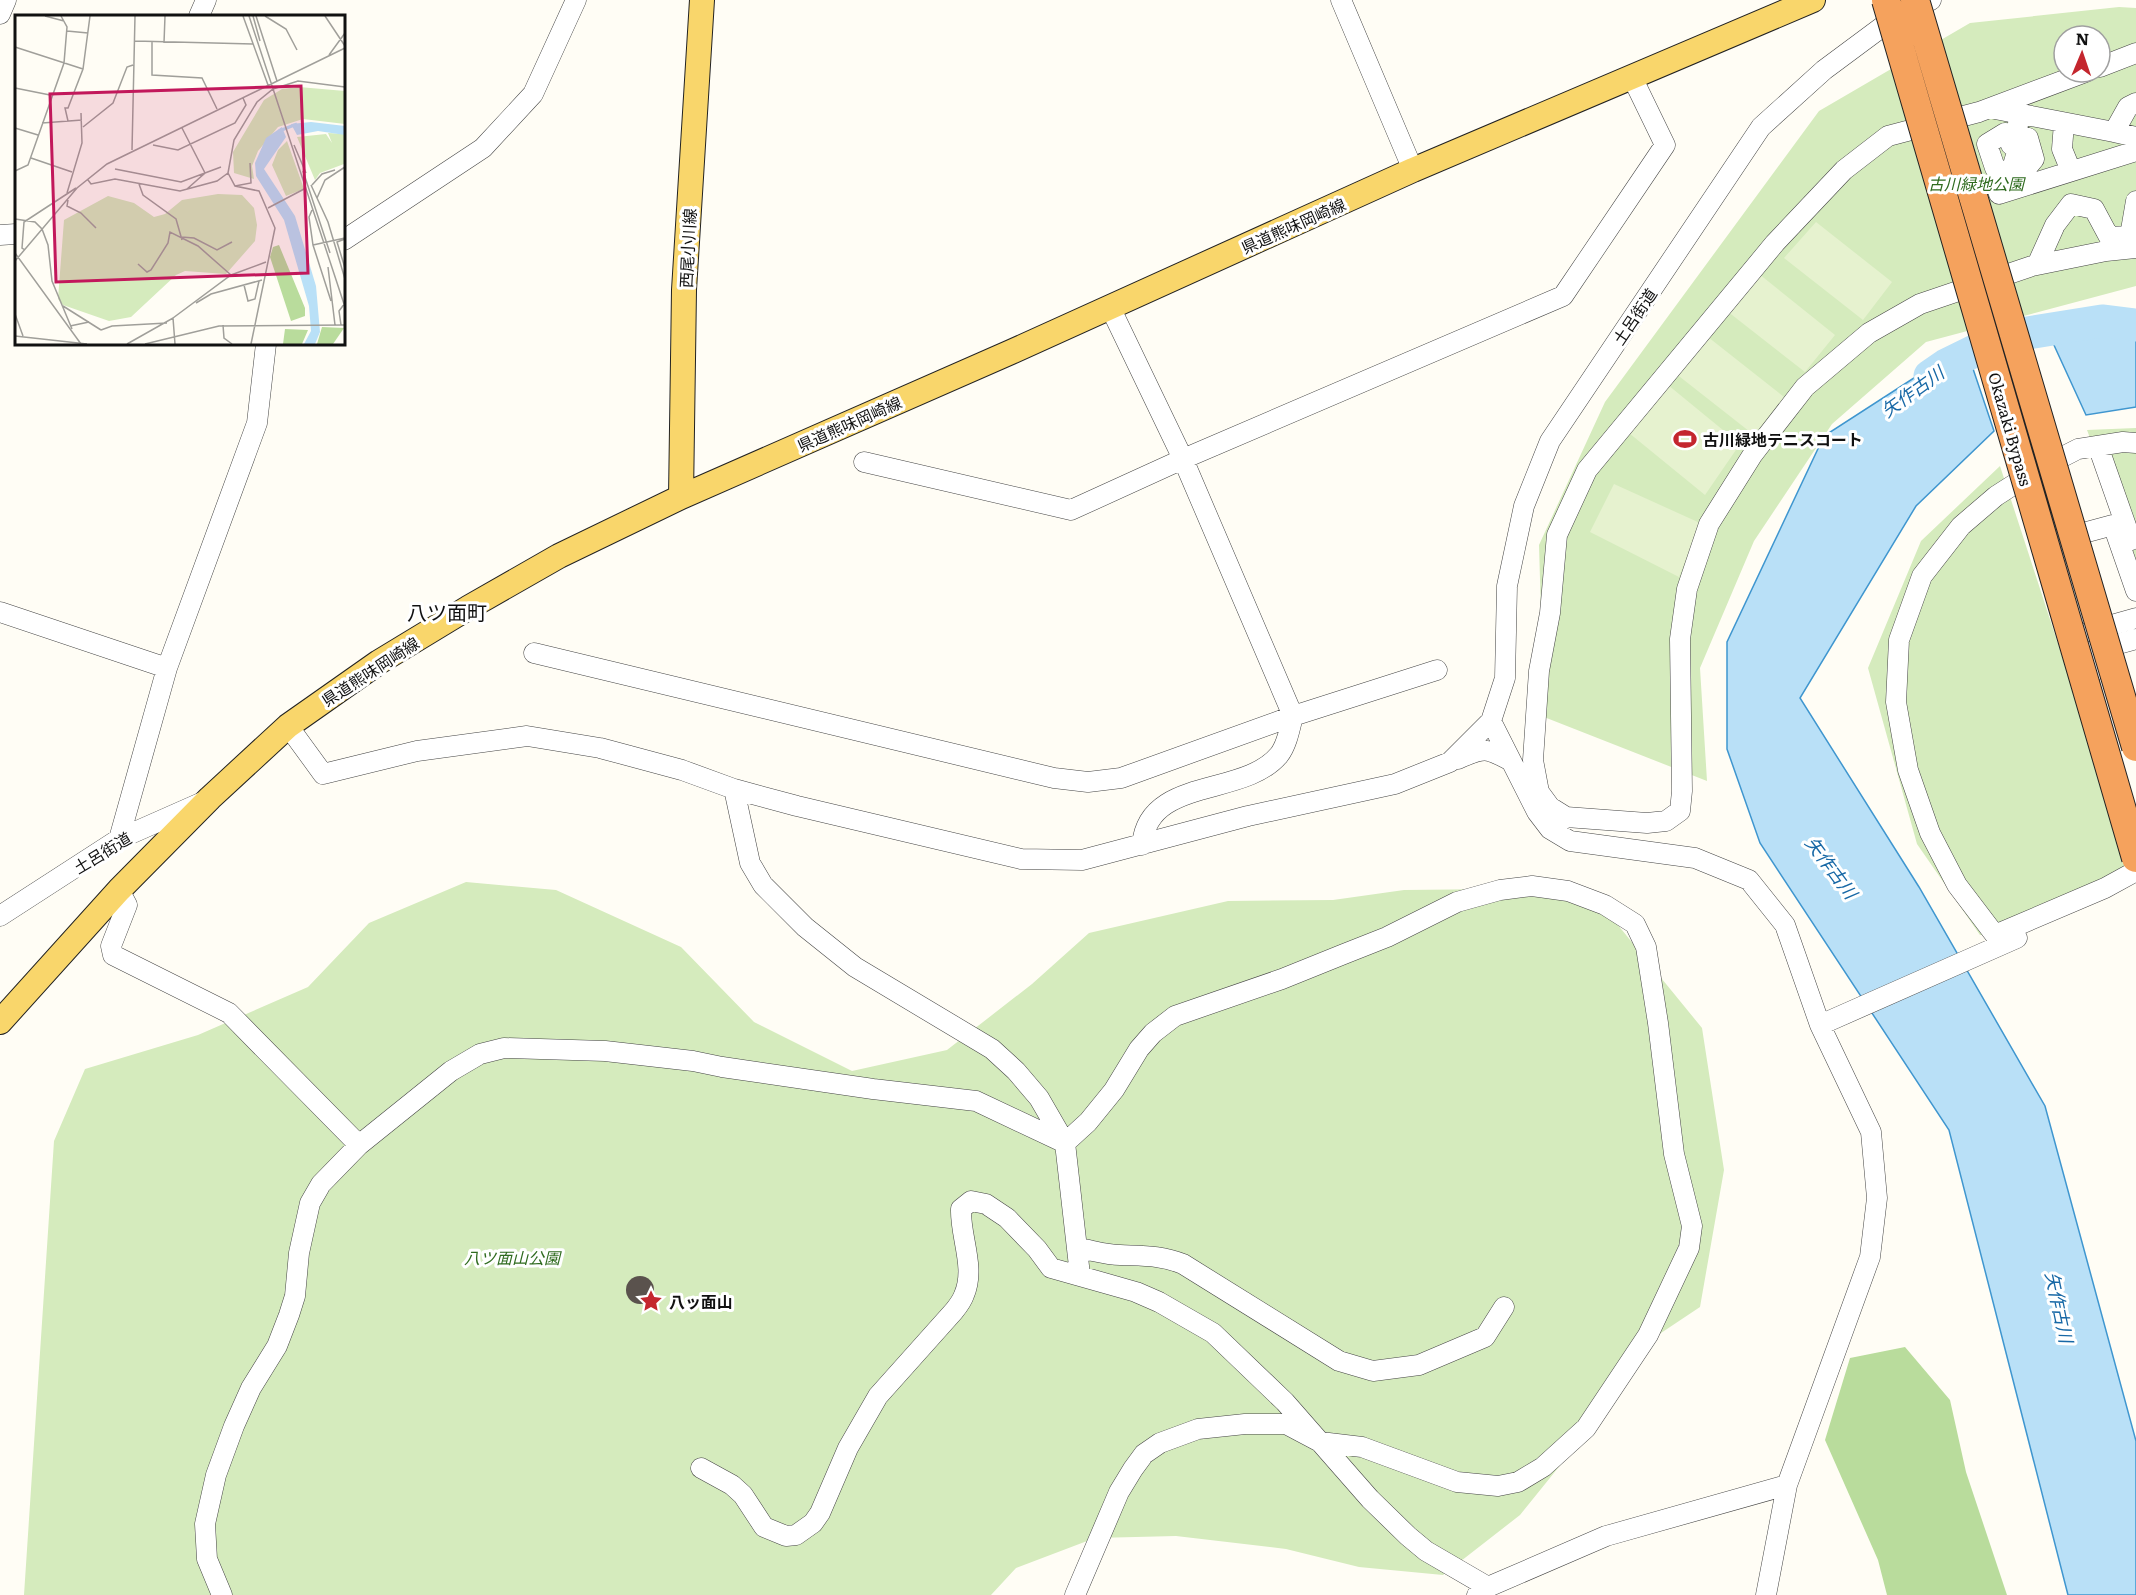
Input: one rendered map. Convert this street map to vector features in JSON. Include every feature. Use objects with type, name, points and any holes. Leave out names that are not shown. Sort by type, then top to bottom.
[{"type":"highway","name":"Okazaki Bypass","points":[[1886,0],[2136,858]]},
{"type":"highway","name":"Okazaki Bypass","points":[[1915,0],[2136,749]]},
{"type":"highway","points":[[2062,498],[2076,507],[2136,694]]},
{"type":"main road","name":"西尾小川線","points":[[681,497],[684,290],[702,0]]},
{"type":"main road","name":"県道熊味岡崎線","points":[[0,1022],[119,890],[210,798],[288,726],[379,662],[559,556],[681,497],[1413,170],[1813,0]]},
{"type":"street","points":[[199,15],[206,0]]},
{"type":"street","points":[[345,239],[483,148],[533,94],[576,0]]},
{"type":"street","points":[[1341,0],[1413,170]]},
{"type":"street","name":"土呂街道","points":[[1491,721],[1505,678],[1508,626],[1506,586],[1524,506],[1550,441],[1761,127],[1824,70],[1894,18],[1931,0]]},
{"type":"street","points":[[2112,64],[2135,57]]},
{"type":"street","points":[[864,462],[1071,510],[1183,459],[1563,296],[1665,145],[1632,77]]},
{"type":"street","points":[[1766,1595],[1787,1485],[1870,1257],[1877,1198],[1871,1132],[1820,1025],[1785,926],[1749,880],[1695,858],[1570,841],[1539,792],[1533,760],[1538,682],[1550,613],[1557,535],[1587,470],[1775,243],[1844,170],[1888,136],[1990,108],[2054,84]]},
{"type":"street","points":[[2114,132],[2128,107],[2136,103]]},
{"type":"street","points":[[1990,108],[2136,137]]},
{"type":"street","points":[[1999,194],[2015,156],[2019,114]]},
{"type":"street","points":[[2064,123],[2062,149],[2071,171]]},
{"type":"street","points":[[2015,156],[2071,171],[2136,151]]},
{"type":"street","points":[[2037,265],[2055,225],[2070,204],[2094,209],[2109,237],[2130,236],[2136,201]]},
{"type":"street","points":[[0,235],[15,234]]},
{"type":"street","points":[[1450,762],[1491,721],[1537,812],[1558,823],[1647,823],[1666,820],[1680,811],[1682,791],[1680,639],[1687,589],[1709,524],[1753,454],[1805,387],[1869,333],[1920,304],[2037,265],[2106,251],[2136,248]]},
{"type":"street","points":[[1110,307],[1183,459],[1293,716],[1279,755],[1246,777],[1179,797],[1167,804],[1149,821],[1142,844]]},
{"type":"street","points":[[119,839],[167,668],[257,423],[266,345]]},
{"type":"street","points":[[2136,443],[2123,442],[2078,449],[2035,471],[1996,496],[1961,526],[1922,576],[1899,640],[1896,702],[1908,770],[1930,833],[1957,885],[1995,935],[2105,888],[2136,871]]},
{"type":"street","points":[[2098,446],[2136,555]]},
{"type":"street","points":[[2136,591],[2113,525],[2050,542],[2079,634],[2136,618]]},
{"type":"street","points":[[2080,534],[2107,626]]},
{"type":"street","points":[[0,612],[167,668]]},
{"type":"street","points":[[2136,639],[2086,653],[2116,756],[2136,749]]},
{"type":"street","points":[[2113,645],[2136,721]]},
{"type":"street","points":[[534,653],[1054,778],[1088,782],[1121,778],[1293,716],[1437,670]]},
{"type":"street","points":[[288,726],[323,774],[417,752],[527,736],[600,748],[682,770],[734,789],[886,828],[1021,859],[1082,860],[1248,816],[1395,784],[1476,750],[1492,750],[1511,761]]},
{"type":"street","points":[[734,789],[750,863],[763,885],[805,927],[855,967],[992,1049],[1016,1071],[1039,1098],[1065,1143],[1080,1275]]},
{"type":"street","name":"土呂街道","points":[[0,916],[119,839],[210,798]]},
{"type":"street","points":[[2117,829],[2136,824]]},
{"type":"street","points":[[1820,1025],[2102,902],[2136,882]]},
{"type":"street","points":[[1065,1143],[1088,1122],[1114,1090],[1139,1049],[1153,1033],[1175,1016],[1282,979],[1387,937],[1457,902],[1500,890],[1532,886],[1568,891],[1605,904],[1635,924],[1646,947],[1674,1154],[1692,1226],[1689,1248],[1648,1335],[1586,1428],[1543,1467],[1518,1482],[1498,1486],[1457,1482],[1362,1447],[1320,1442],[1286,1424],[1245,1424],[1198,1429],[1178,1435],[1144,1454],[1119,1492],[1075,1595]]},
{"type":"street","points":[[119,890],[127,905],[111,946],[113,955],[230,1012],[359,1144]]},
{"type":"street","points":[[222,1595],[207,1559],[205,1524],[216,1475],[234,1426],[247,1398],[277,1346],[289,1315],[295,1296],[299,1253],[310,1203],[321,1184],[359,1144],[451,1071],[480,1054],[504,1048],[605,1051],[693,1061],[873,1089],[976,1101],[1065,1143]]},
{"type":"street","points":[[701,1468],[732,1485],[743,1495],[764,1527],[774,1533],[786,1536],[796,1534],[813,1523],[820,1513],[848,1448],[878,1396],[954,1311],[964,1296],[968,1266],[961,1209],[971,1201],[986,1204],[1007,1218],[1052,1268],[1136,1292],[1160,1302],[1213,1333],[1285,1402],[1370,1499],[1408,1536],[1482,1591],[1606,1536],[1787,1485]]},
{"type":"street","points":[[1077,1248],[1119,1255],[1147,1254],[1183,1263],[1339,1361],[1373,1371],[1419,1365],[1485,1337],[1504,1307]]},
{"type":"green space","name":"古川緑地公園","points":[[2119,7],[2136,8],[2136,286],[1926,342],[1832,424],[1754,541],[1700,668],[1707,781],[1544,717],[1539,545],[1605,402],[1819,111],[1970,23]]},
{"type":"green space","points":[[1816,222],[1892,282],[1863,320],[1784,258]]},
{"type":"green space","points":[[1759,274],[1835,335],[1805,372],[1727,311]]},
{"type":"green space","name":"古川緑地テニスコート","points":[[1708,337],[1784,397],[1754,435],[1675,373]]},
{"type":"green space","name":"古川緑地テニスコート","points":[[1668,385],[1740,444],[1705,495],[1629,433]]},
{"type":"green space","points":[[2136,428],[2136,560],[2087,430]]},
{"type":"green space","points":[[2000,466],[2134,877],[2015,933],[1980,935],[1917,844],[1868,668],[1921,541]]},
{"type":"green space","points":[[1614,484],[1700,523],[1679,577],[1590,532]]},
{"type":"green space","name":"八ツ面山公園","points":[[466,882],[556,890],[681,947],[754,1022],[852,1071],[947,1050],[1032,984],[1089,933],[1228,901],[1333,900],[1404,890],[1501,889],[1604,908],[1702,1028],[1724,1170],[1700,1307],[1658,1335],[1609,1376],[1600,1416],[1520,1515],[1443,1575],[1359,1567],[1286,1549],[1176,1536],[1095,1538],[1016,1568],[991,1595],[24,1595],[54,1141],[85,1069],[198,1035],[308,987],[369,923]]},
{"type":"green space","points":[[1905,1347],[1950,1400],[1966,1472],[2007,1595],[1887,1595],[1878,1560],[1825,1440],[1850,1358]]},
{"type":"water","points":[[2136,314],[2136,407],[2086,415],[2042,319]]},
{"type":"water","points":[[1965,345],[1994,431],[1916,506],[1800,698],[1919,887],[2045,1106],[2136,1441],[2136,1595],[2068,1595],[1949,1130],[1760,843],[1727,749],[1727,642],[1824,436]]},
{"type":"building","points":[[640,1276],[650,1280],[654,1290],[650,1300],[640,1304],[630,1300],[626,1290],[630,1280]]},
{"type":"waterway","name":"矢作古川","points":[[1930,376],[1946,365],[2003,337],[2102,321],[2136,325]]},
{"type":"place","name":"古川緑地テニスコート","points":[[1685,439]]},
{"type":"place","name":"八ッ面山","points":[[651,1301]]},
{"type":"district","name":"八ツ面町","points":[[447,611]]}]
